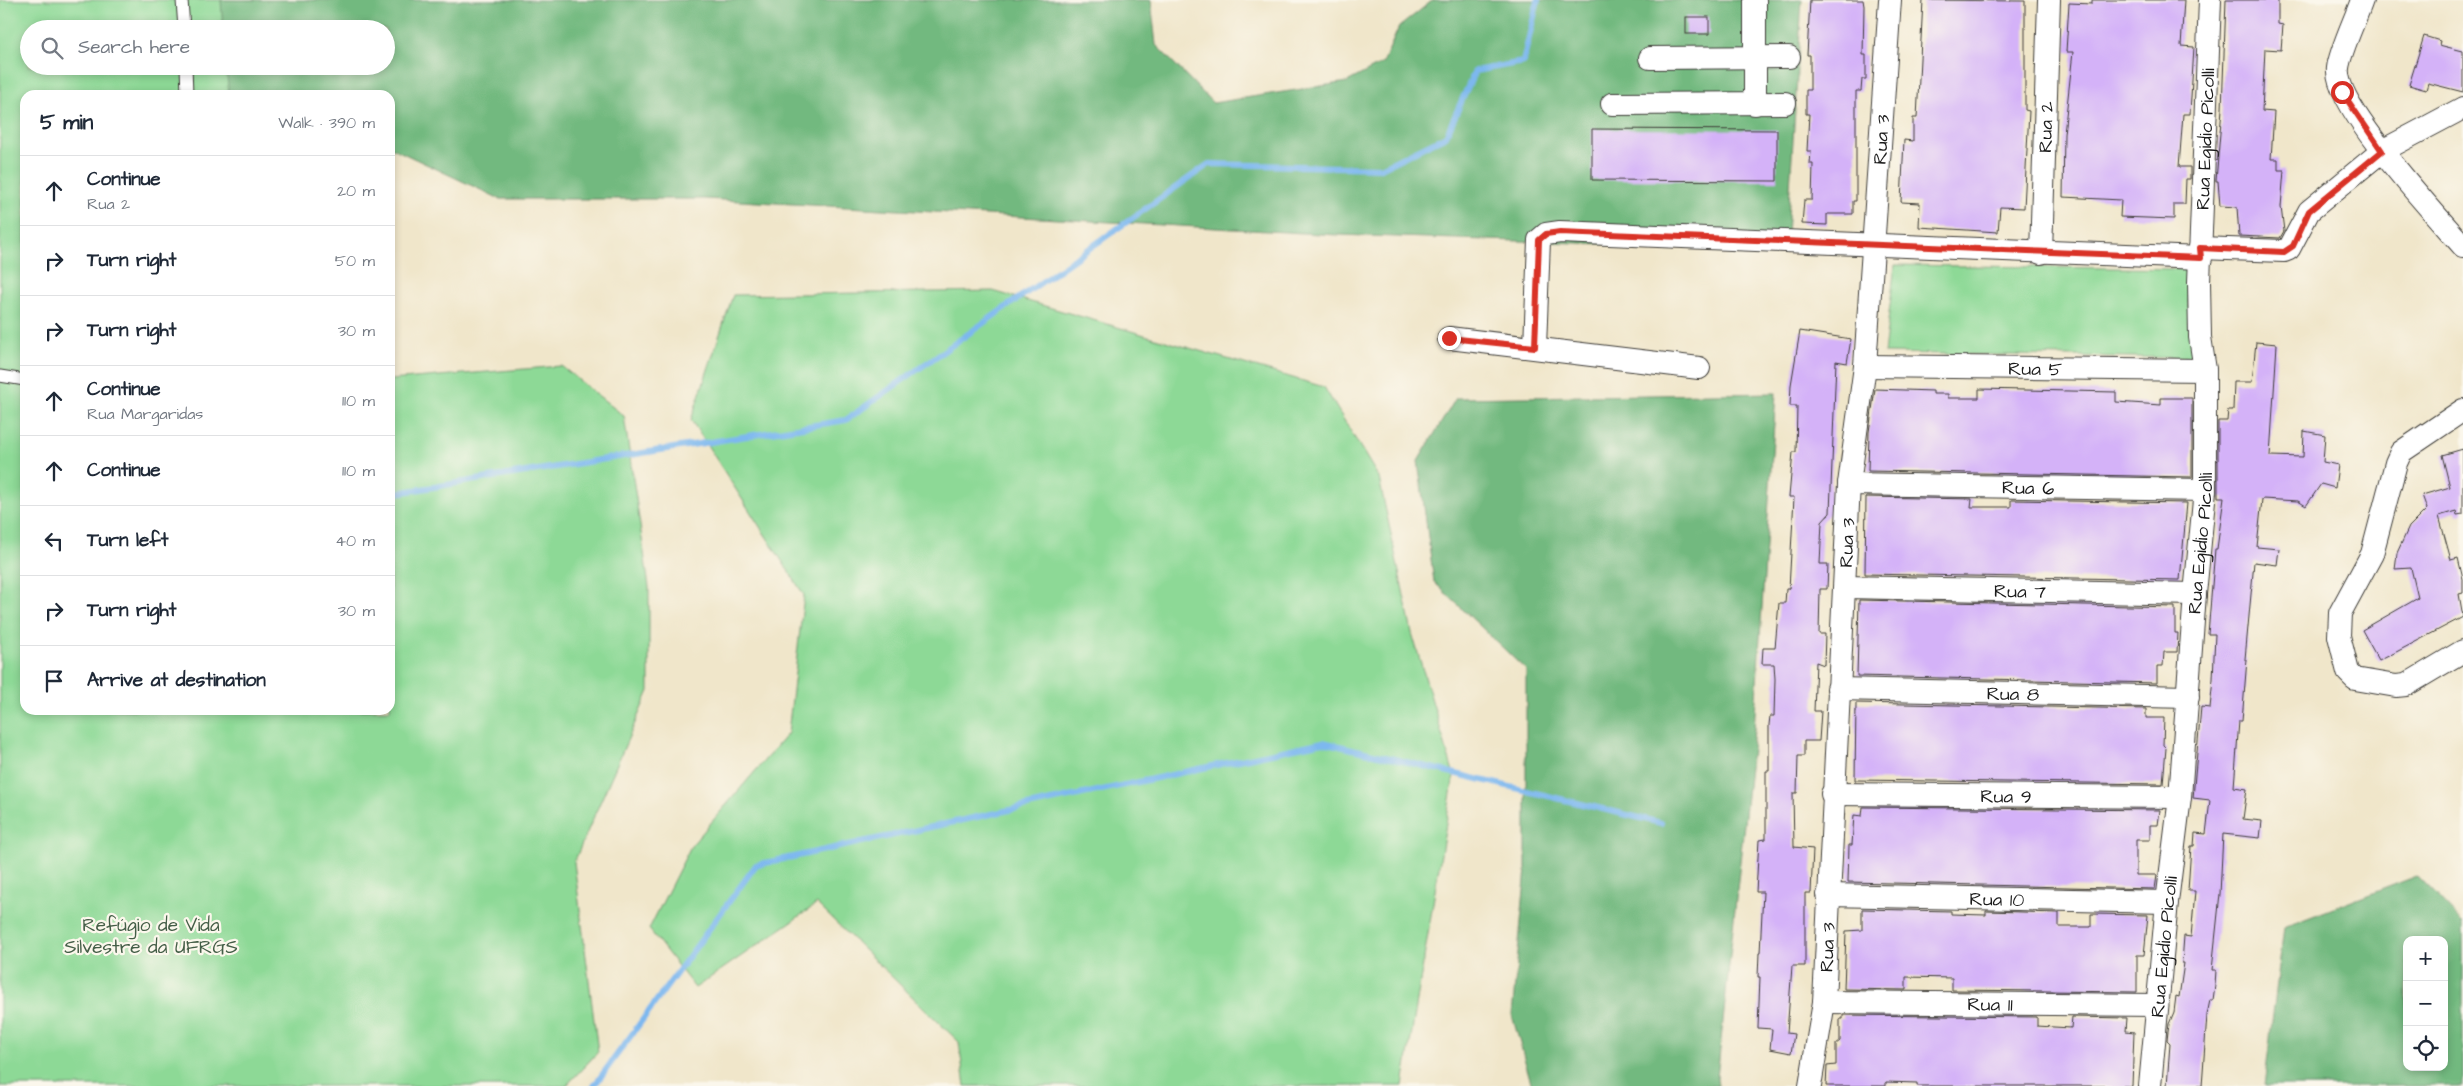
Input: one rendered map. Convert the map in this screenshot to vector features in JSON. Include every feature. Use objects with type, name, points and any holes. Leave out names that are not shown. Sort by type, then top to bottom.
[{"type":"street","points":[[1755,0],[1755,104]]},
{"type":"street","name":"Rua 3","points":[[1810,1086],[1824,1002],[1832,794],[1845,586],[1849,484],[1865,366],[1890,0]]},
{"type":"street","name":"Rua 2","points":[[2041,253],[2049,0]]},
{"type":"street","name":"Rua Egidio Picolli","points":[[2150,1086],[2156,1006],[2180,797],[2195,594],[2205,490],[2205,370],[2200,337],[2210,0]]},
{"type":"street","points":[[2362,0],[2338,68],[2342,92],[2382,151],[2463,246]]},
{"type":"street","points":[[1650,58],[1789,57]]},
{"type":"street","points":[[1612,104],[1785,103]]},
{"type":"street","points":[[1535,347],[1539,240],[1546,234],[1560,232],[2041,253],[2284,252],[2289,250],[2309,211],[2382,151],[2463,108]]},
{"type":"street","points":[[1449,338],[1699,368]]},
{"type":"street","name":"Rua 5","points":[[1865,366],[2205,370]]},
{"type":"street","points":[[2463,410],[2407,446],[2401,452],[2396,463],[2372,554],[2340,614],[2339,626],[2348,672],[2355,680],[2362,682],[2396,686],[2406,685],[2463,651]]},
{"type":"street","name":"Rua 6","points":[[1849,484],[2205,490]]},
{"type":"street","name":"Rua 7","points":[[1845,586],[2195,594]]},
{"type":"street","name":"Rua 8","points":[[1838,689],[2188,697]]},
{"type":"street","name":"Rua 9","points":[[1832,794],[2180,797]]},
{"type":"street","name":"Rua 10","points":[[1828,895],[2167,902]]},
{"type":"street","name":"Rua 11","points":[[1824,1002],[2156,1006]]},
{"type":"lane","points":[[182,0],[183,20]]},
{"type":"lane","points":[[186,75],[187,90]]},
{"type":"lane","points":[[0,376],[20,379]]},
{"type":"green space","name":"Refúgio de Vida Silvestre da UFRGS","points":[[0,0],[256,0],[257,20],[20,20],[20,75],[260,75],[261,90],[20,90],[20,715],[395,715],[395,380],[561,366],[624,416],[649,587],[649,691],[574,862],[598,1052],[566,1086],[0,1086]]},
{"type":"green space","points":[[221,0],[1151,0],[1156,45],[1213,103],[1347,82],[1383,63],[1399,27],[1433,0],[1802,0],[1786,250],[1338,235],[705,199],[500,199],[395,149],[395,90],[228,90],[227,75],[395,75],[395,20],[222,20]]},
{"type":"green space","points":[[1895,265],[2185,269],[2194,358],[1884,353]]},
{"type":"green space","points":[[993,291],[1324,387],[1379,478],[1412,633],[1454,775],[1403,1086],[965,1086],[959,1042],[817,904],[695,988],[649,929],[691,846],[788,733],[804,595],[691,420],[733,295]]},
{"type":"green space","points":[[1776,393],[1754,730],[1717,1078],[1718,1086],[1532,1086],[1512,1015],[1526,869],[1526,670],[1434,582],[1418,461],[1456,398]]},
{"type":"green space","points":[[2417,876],[2463,923],[2463,1086],[2264,1086],[2284,927]]},
{"type":"building","points":[[1810,0],[1863,0],[1864,6],[1863,55],[1866,55],[1866,79],[1862,79],[1861,91],[1856,91],[1856,201],[1853,201],[1853,214],[1827,214],[1827,225],[1802,224],[1804,200],[1812,200],[1813,164],[1810,164],[1811,151],[1807,151],[1809,114],[1806,114],[1806,90],[1810,90],[1810,55],[1807,55]]},
{"type":"building","points":[[1923,0],[2025,1],[2025,110],[2029,111],[2024,208],[2000,207],[1998,232],[1919,227],[1920,203],[1901,202],[1904,140],[1913,141],[1913,118],[1917,118]]},
{"type":"building","points":[[2092,0],[2184,0],[2181,46],[2194,47],[2190,114],[2183,114],[2179,167],[2190,167],[2190,179],[2186,179],[2185,204],[2174,204],[2174,219],[2120,217],[2121,200],[2063,197],[2064,134],[2073,52],[2066,52],[2069,3],[2092,4]]},
{"type":"building","points":[[2226,0],[2278,0],[2278,24],[2283,25],[2281,50],[2265,49],[2262,111],[2274,112],[2271,159],[2278,159],[2278,170],[2284,170],[2281,207],[2284,231],[2280,238],[2239,236],[2237,207],[2220,206],[2218,181],[2216,181],[2222,109]]},
{"type":"building","points":[[1686,17],[1709,17],[1709,34],[1686,34]]},
{"type":"building","points":[[2424,36],[2440,41],[2439,45],[2463,51],[2463,92],[2428,83],[2426,90],[2409,85]]},
{"type":"building","points":[[1592,129],[1777,130],[1777,181],[1592,180]]},
{"type":"building","points":[[1800,331],[1851,339],[1847,363],[1836,361],[1830,513],[1822,522],[1820,564],[1828,564],[1827,589],[1820,589],[1819,634],[1825,634],[1824,665],[1816,662],[1814,711],[1821,711],[1819,741],[1804,741],[1804,756],[1798,756],[1797,793],[1793,793],[1794,847],[1813,849],[1811,893],[1805,893],[1805,966],[1792,966],[1787,1033],[1794,1034],[1791,1053],[1770,1049],[1772,1029],[1758,1028],[1760,977],[1758,977],[1763,892],[1756,892],[1759,840],[1766,839],[1766,771],[1769,771],[1770,716],[1774,716],[1774,664],[1762,664],[1763,648],[1775,648],[1779,603],[1785,603],[1786,589],[1789,589],[1794,497],[1789,497],[1793,452],[1796,452],[1797,406],[1790,406],[1791,385]]},
{"type":"building","points":[[2256,342],[2277,344],[2270,456],[2303,457],[2304,431],[2325,435],[2323,462],[2338,465],[2335,488],[2321,484],[2306,506],[2298,501],[2262,499],[2257,547],[2279,549],[2277,565],[2254,562],[2245,659],[2247,659],[2242,721],[2239,721],[2234,787],[2247,789],[2243,819],[2262,821],[2260,838],[2223,834],[2220,894],[2212,970],[2216,970],[2215,985],[2213,1000],[2210,1000],[2207,1015],[2202,1086],[2167,1086],[2170,1043],[2167,1040],[2169,1024],[2174,1012],[2176,996],[2179,997],[2184,963],[2182,963],[2184,936],[2191,937],[2195,891],[2188,891],[2191,846],[2194,846],[2195,833],[2206,834],[2210,800],[2193,798],[2201,707],[2210,708],[2213,679],[2215,634],[2208,634],[2215,549],[2217,549],[2224,497],[2218,497],[2218,421],[2227,421],[2228,410],[2233,410],[2234,382],[2252,382]]},
{"type":"building","points":[[1875,389],[1933,391],[1933,394],[1948,394],[1948,398],[1979,398],[1979,389],[2116,392],[2116,402],[2161,405],[2161,398],[2192,398],[2192,477],[1868,471],[1869,432]]},
{"type":"building","points":[[2463,449],[2463,514],[2457,515],[2456,511],[2439,516],[2451,560],[2458,558],[2463,579],[2463,593],[2459,594],[2463,617],[2379,661],[2362,630],[2418,598],[2411,568],[2395,569],[2397,553],[2409,527],[2427,509],[2422,495],[2450,487],[2442,455]]},
{"type":"building","points":[[1866,497],[1972,499],[1971,507],[2011,507],[2011,500],[2187,503],[2180,580],[1865,574]]},
{"type":"building","points":[[1859,600],[2175,607],[2175,633],[2178,633],[2177,652],[2164,652],[2163,666],[2157,666],[2157,683],[1857,676]]},
{"type":"building","points":[[1856,703],[2146,709],[2146,718],[2164,718],[2163,745],[2166,748],[2163,784],[1855,780]]},
{"type":"building","points":[[1863,807],[2160,810],[2158,825],[2150,825],[2150,840],[2136,840],[2136,875],[2157,875],[2155,889],[1848,882],[1849,845],[1852,845],[1854,815],[1862,816]]},
{"type":"building","points":[[1862,909],[1951,911],[1951,914],[1986,915],[1986,911],[2059,913],[2059,927],[2091,927],[2091,914],[2148,915],[2144,955],[2137,955],[2137,992],[1952,990],[1952,978],[1906,977],[1906,990],[1844,989],[1846,931],[1862,930]]},
{"type":"building","points":[[1843,1015],[2037,1017],[2037,1026],[2071,1028],[2072,1017],[2127,1018],[2126,1031],[2134,1032],[2132,1086],[1917,1086],[1917,1083],[1886,1082],[1886,1086],[1826,1086],[1827,1066],[1836,1065],[1836,1044],[1840,1041],[1840,1019],[1843,1019]]},
{"type":"waterway","points":[[395,493],[846,420],[1209,164],[1381,168],[1446,136],[1475,71],[1523,62],[1538,0]]},
{"type":"waterway","points":[[594,1086],[756,865],[1323,742],[1661,823]]},
{"type":"route","points":[[1449,338],[1535,347],[1539,240],[1546,234],[1560,232],[2201,258],[2200,248],[2284,252],[2293,246],[2309,211],[2382,151],[2342,92]]}]
